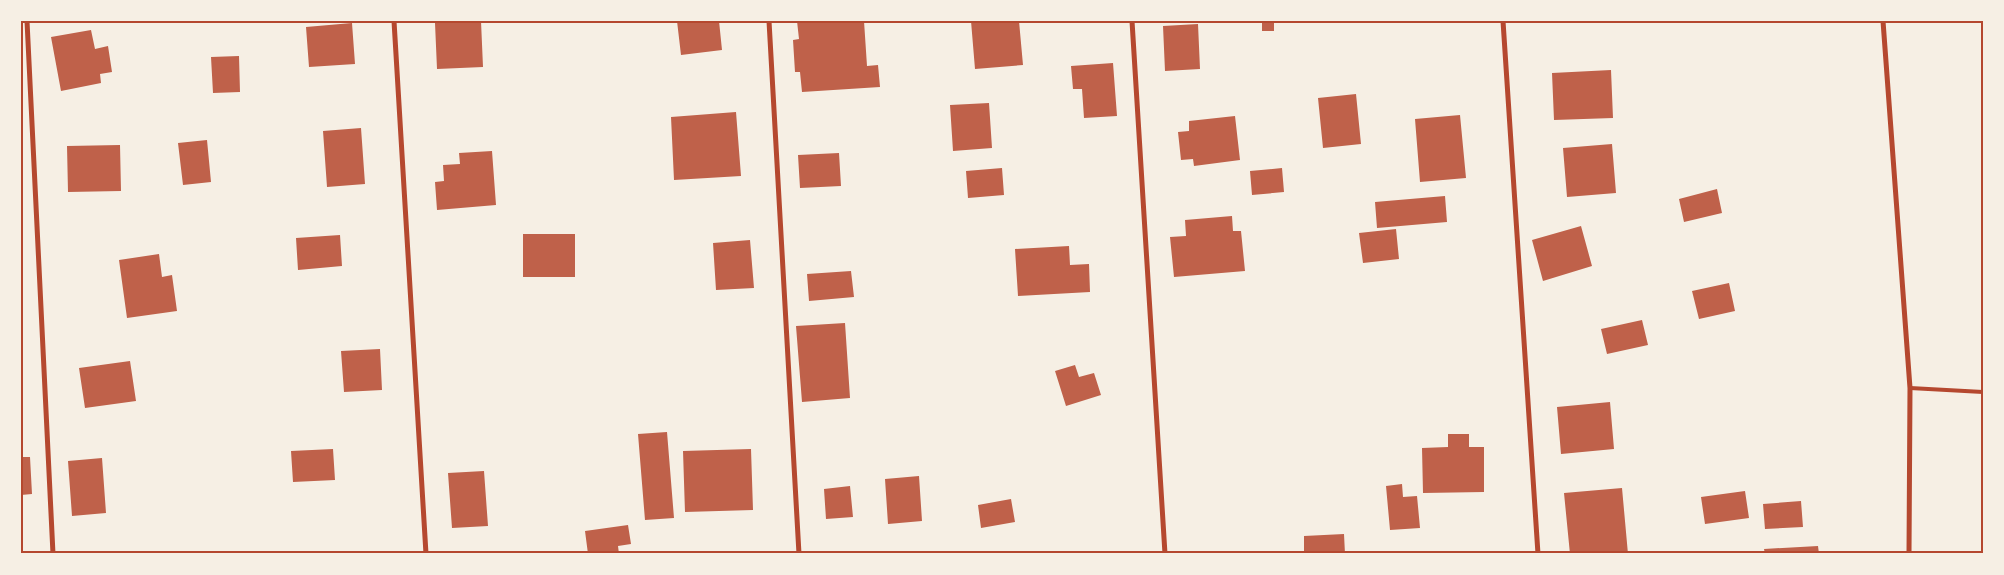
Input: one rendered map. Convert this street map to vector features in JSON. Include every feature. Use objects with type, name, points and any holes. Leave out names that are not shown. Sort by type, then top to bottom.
[{"type":"street","points":[[27,21],[53,554]]},
{"type":"street","points":[[394,21],[426,554]]},
{"type":"street","points":[[769,21],[799,554]]},
{"type":"street","points":[[1132,21],[1165,554]]},
{"type":"street","points":[[1503,21],[1538,554]]},
{"type":"street","points":[[1883,21],[1910,388],[1909,554]]},
{"type":"lane","points":[[1910,388],[1983,392]]},
{"type":"building","points":[[481,21],[483,67],[437,69],[435,23]]},
{"type":"building","points":[[677,21],[719,21],[722,50],[681,55]]},
{"type":"building","points":[[797,21],[864,21],[867,66],[878,65],[880,87],[802,92],[800,72],[795,72],[793,40],[799,39]]},
{"type":"building","points":[[971,21],[1019,21],[1023,65],[975,69]]},
{"type":"building","points":[[1262,21],[1274,21],[1274,31],[1262,31]]},
{"type":"building","points":[[352,23],[355,64],[309,67],[306,27]]},
{"type":"building","points":[[1198,24],[1200,69],[1165,71],[1163,26]]},
{"type":"building","points":[[91,30],[95,49],[108,46],[112,72],[100,74],[101,83],[61,91],[51,37]]},
{"type":"building","points":[[239,56],[240,92],[213,93],[211,57]]},
{"type":"building","points":[[1113,63],[1117,116],[1084,118],[1082,89],[1073,89],[1071,66]]},
{"type":"building","points":[[1611,70],[1613,118],[1554,120],[1552,73]]},
{"type":"building","points":[[1356,94],[1361,144],[1323,148],[1318,98]]},
{"type":"building","points":[[989,103],[992,148],[953,151],[950,105]]},
{"type":"building","points":[[736,112],[741,176],[674,180],[671,117]]},
{"type":"building","points":[[1460,115],[1466,178],[1420,182],[1415,119]]},
{"type":"building","points":[[1235,116],[1240,160],[1194,166],[1193,159],[1181,160],[1178,132],[1189,131],[1189,121]]},
{"type":"building","points":[[361,128],[365,184],[327,187],[323,131]]},
{"type":"building","points":[[207,140],[211,182],[183,185],[178,143]]},
{"type":"building","points":[[1612,144],[1616,193],[1567,197],[1563,148]]},
{"type":"building","points":[[120,145],[121,191],[68,192],[67,146]]},
{"type":"building","points":[[492,151],[496,205],[437,210],[435,182],[444,181],[443,165],[460,164],[459,153]]},
{"type":"building","points":[[839,153],[841,186],[800,188],[798,155]]},
{"type":"building","points":[[1002,168],[1004,195],[968,198],[966,171]]},
{"type":"building","points":[[1282,168],[1284,192],[1252,195],[1250,171]]},
{"type":"building","points":[[1717,189],[1722,213],[1684,222],[1679,199]]},
{"type":"building","points":[[1445,196],[1447,222],[1377,228],[1375,202]]},
{"type":"building","points":[[1232,216],[1233,231],[1241,231],[1245,271],[1174,277],[1170,237],[1186,236],[1185,220]]},
{"type":"building","points":[[1581,226],[1592,266],[1543,281],[1532,240]]},
{"type":"building","points":[[1396,229],[1399,259],[1363,263],[1359,233]]},
{"type":"building","points":[[523,234],[575,234],[575,277],[523,277]]},
{"type":"building","points":[[340,235],[342,266],[298,270],[296,238]]},
{"type":"building","points":[[750,240],[754,288],[716,290],[713,243]]},
{"type":"building","points":[[1069,246],[1070,265],[1089,264],[1090,292],[1018,296],[1015,249]]},
{"type":"building","points":[[159,254],[162,277],[172,275],[177,311],[127,318],[119,260]]},
{"type":"building","points":[[851,271],[854,297],[809,301],[807,274]]},
{"type":"building","points":[[1729,283],[1735,311],[1699,319],[1692,291]]},
{"type":"building","points":[[1642,320],[1648,345],[1607,354],[1601,329]]},
{"type":"building","points":[[845,323],[850,398],[802,402],[796,326]]},
{"type":"building","points":[[380,349],[382,390],[344,392],[341,351]]},
{"type":"building","points":[[130,361],[136,401],[85,408],[79,368]]},
{"type":"building","points":[[1075,365],[1079,377],[1094,373],[1101,395],[1066,406],[1055,371]]},
{"type":"building","points":[[1610,402],[1614,449],[1561,454],[1557,407]]},
{"type":"building","points":[[667,432],[674,518],[645,520],[638,434]]},
{"type":"building","points":[[1448,434],[1469,434],[1469,447],[1484,447],[1484,492],[1423,493],[1422,448],[1448,447]]},
{"type":"building","points":[[333,449],[335,480],[293,482],[291,451]]},
{"type":"building","points":[[751,449],[753,510],[685,512],[683,451]]},
{"type":"building","points":[[21,457],[30,457],[32,494],[21,495]]},
{"type":"building","points":[[102,458],[106,513],[72,516],[68,461]]},
{"type":"building","points":[[484,471],[488,526],[452,528],[448,473]]},
{"type":"building","points":[[919,476],[922,521],[888,524],[885,479]]},
{"type":"building","points":[[1402,484],[1403,497],[1417,496],[1420,528],[1390,530],[1386,486]]},
{"type":"building","points":[[850,486],[853,517],[826,519],[824,489]]},
{"type":"building","points":[[1622,488],[1628,554],[1570,554],[1564,493]]},
{"type":"building","points":[[1745,491],[1749,518],[1705,524],[1701,497]]},
{"type":"building","points":[[1011,499],[1015,522],[981,528],[978,505]]},
{"type":"building","points":[[1801,501],[1803,527],[1765,529],[1763,504]]},
{"type":"building","points":[[628,525],[631,544],[618,546],[619,554],[588,554],[585,531]]},
{"type":"building","points":[[1344,534],[1345,554],[1304,554],[1304,536]]},
{"type":"building","points":[[1818,546],[1819,554],[1765,554],[1764,549]]}]
